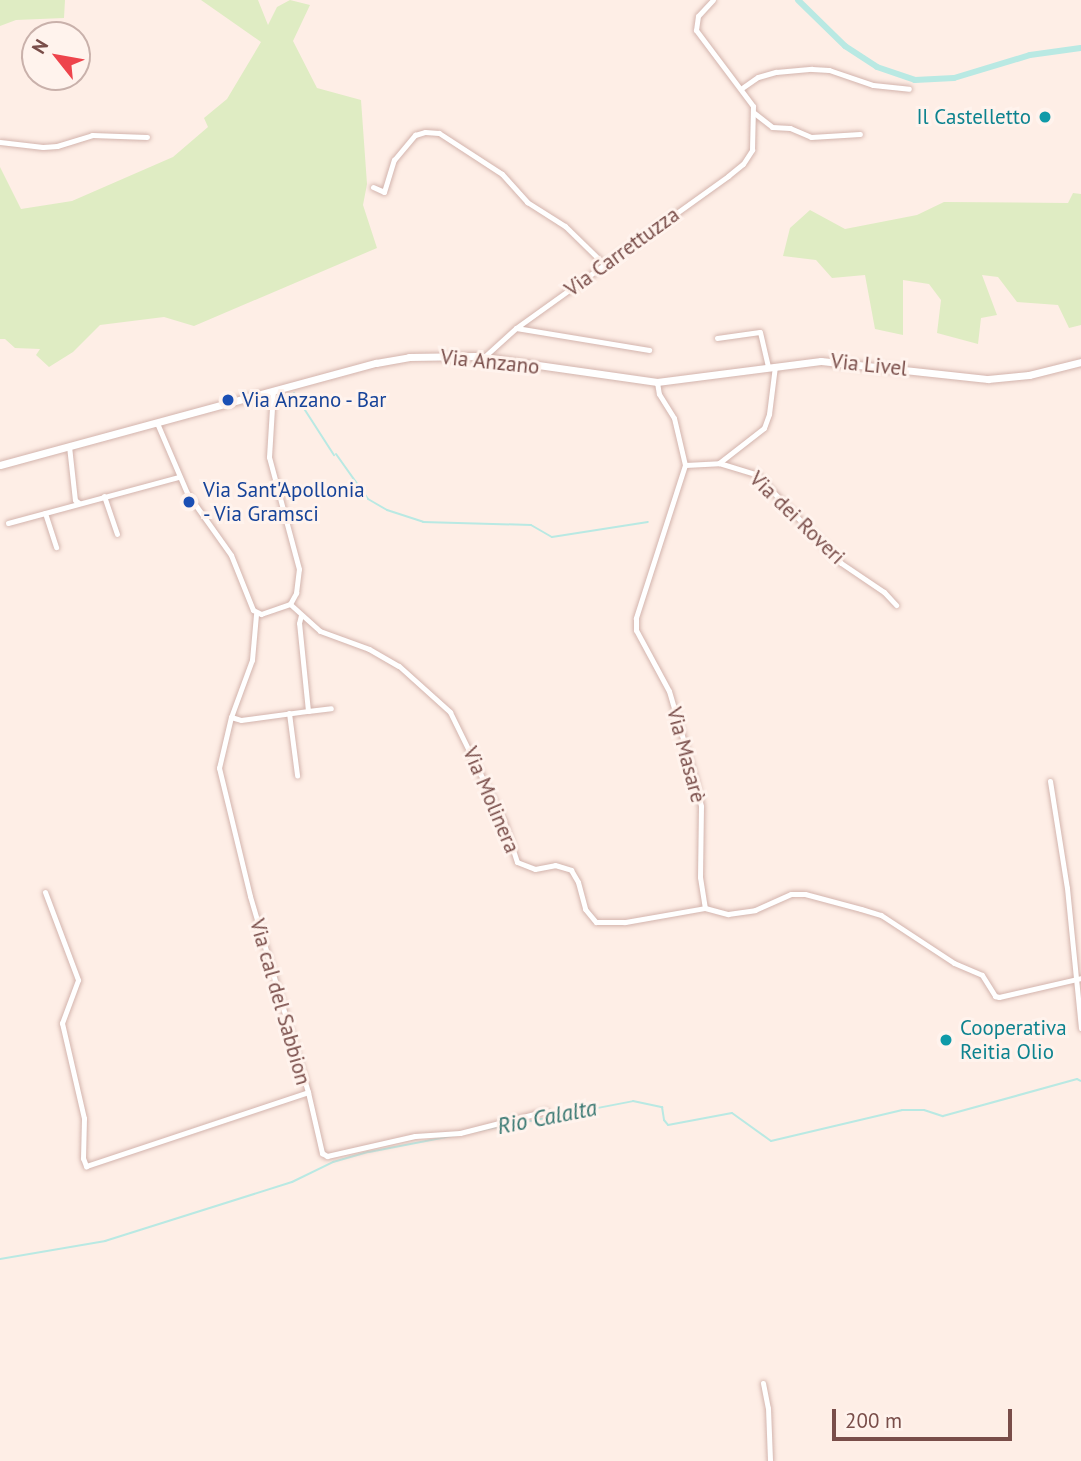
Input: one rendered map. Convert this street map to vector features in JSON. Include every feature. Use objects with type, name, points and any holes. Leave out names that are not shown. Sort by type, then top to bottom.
[{"type":"main road","name":"Via Anzano","points":[[0,465],[387,360],[446,355],[484,357],[657,383]]},
{"type":"main road","name":"Via Livel","points":[[657,383],[771,367],[841,361],[998,379],[1029,375],[1081,362]]},
{"type":"street","points":[[713,0],[698,16],[696,30],[742,88],[753,112],[772,127],[790,128],[811,136],[860,134]]},
{"type":"street","points":[[742,88],[758,77],[776,72],[812,69],[829,70],[873,85],[909,89]]},
{"type":"street","name":"Via Carrettuzza","points":[[484,357],[516,328],[743,164],[752,150],[753,112]]},
{"type":"street","points":[[373,187],[384,192],[394,160],[415,135],[425,132],[439,133],[502,174],[527,202],[565,226],[604,264]]},
{"type":"street","points":[[0,142],[43,147],[57,146],[92,135],[147,137]]},
{"type":"street","points":[[516,328],[649,349]]},
{"type":"street","points":[[717,338],[760,332],[771,367],[769,414],[764,428],[719,463]]},
{"type":"street","points":[[657,383],[659,394],[674,418],[685,466]]},
{"type":"street","points":[[256,614],[290,604],[298,585],[299,563],[269,457],[273,391]]},
{"type":"street","points":[[157,423],[179,478],[231,555],[256,614],[252,660],[231,717],[241,720],[331,708]]},
{"type":"street","points":[[69,446],[75,500],[79,503]]},
{"type":"street","name":"Via dei Roveri","points":[[685,466],[719,463],[756,474],[841,563],[884,592],[896,605]]},
{"type":"street","name":"Via Masarè","points":[[685,466],[636,618],[636,630],[669,691],[695,780],[701,806],[700,877],[705,908]]},
{"type":"street","points":[[8,523],[179,478]]},
{"type":"street","points":[[104,496],[117,534]]},
{"type":"street","points":[[45,513],[56,547]]},
{"type":"street","name":"Via Molinera","points":[[290,604],[331,636],[391,660],[446,708],[460,728],[504,822],[517,862],[535,869],[555,866],[570,870],[578,882],[585,909],[596,922],[625,922],[705,908]]},
{"type":"street","points":[[301,615],[299,623],[308,710]]},
{"type":"street","points":[[289,713],[297,775]]},
{"type":"street","name":"Via cal del Sabbion","points":[[45,892],[78,980],[62,1023],[83,1110],[86,1166],[308,1092],[250,896],[219,768],[231,717]]},
{"type":"street","points":[[1050,782],[1079,979],[1081,1028]]},
{"type":"street","points":[[705,908],[727,914],[755,910],[791,894],[805,894],[881,915],[954,963],[982,975],[995,996],[1079,979]]},
{"type":"street","points":[[308,1092],[322,1153],[327,1156],[415,1136],[460,1133],[546,1111]]},
{"type":"street","points":[[764,1383],[770,1461]]},
{"type":"green space","points":[[0,0],[65,0],[64,18],[16,20],[0,26]]},
{"type":"green space","points":[[201,0],[258,0],[268,25],[277,7],[290,0],[310,5],[293,41],[317,88],[361,100],[367,184],[363,205],[377,248],[194,326],[164,317],[100,325],[73,352],[49,367],[36,355],[40,349],[15,348],[5,339],[0,339],[0,167],[21,209],[72,201],[173,157],[208,127],[204,118],[227,99],[261,42]]},
{"type":"green space","points":[[1073,193],[1081,194],[1081,325],[1069,328],[1058,305],[1017,302],[998,277],[982,275],[997,315],[981,318],[978,344],[937,333],[941,300],[929,284],[903,280],[903,335],[875,329],[865,275],[832,278],[816,260],[783,256],[790,228],[810,210],[845,229],[917,215],[944,202],[1068,203]]},
{"type":"waterway","points":[[798,0],[845,46],[877,67],[915,80],[954,78],[1030,55],[1081,48]]},
{"type":"waterway","points":[[294,393],[334,455]]},
{"type":"waterway","points":[[336,454],[368,499],[387,510],[423,522],[531,525],[552,537],[648,522]]},
{"type":"waterway","name":"Rio Calalta","points":[[0,1259],[105,1241],[292,1182],[333,1162],[369,1152],[633,1101],[662,1107],[664,1120],[668,1125],[732,1113],[771,1141],[902,1110],[924,1110],[943,1116],[1077,1079],[1081,1081]]},
{"type":"place","name":"Il Castelletto","points":[[1045,117]]},
{"type":"place","name":"Via Anzano - Bar","points":[[228,400]]},
{"type":"place","name":"Via Sant'Apollonia - Via Gramsci","points":[[189,502]]},
{"type":"place","name":"Cooperativa Reitia Olio","points":[[946,1040]]}]
